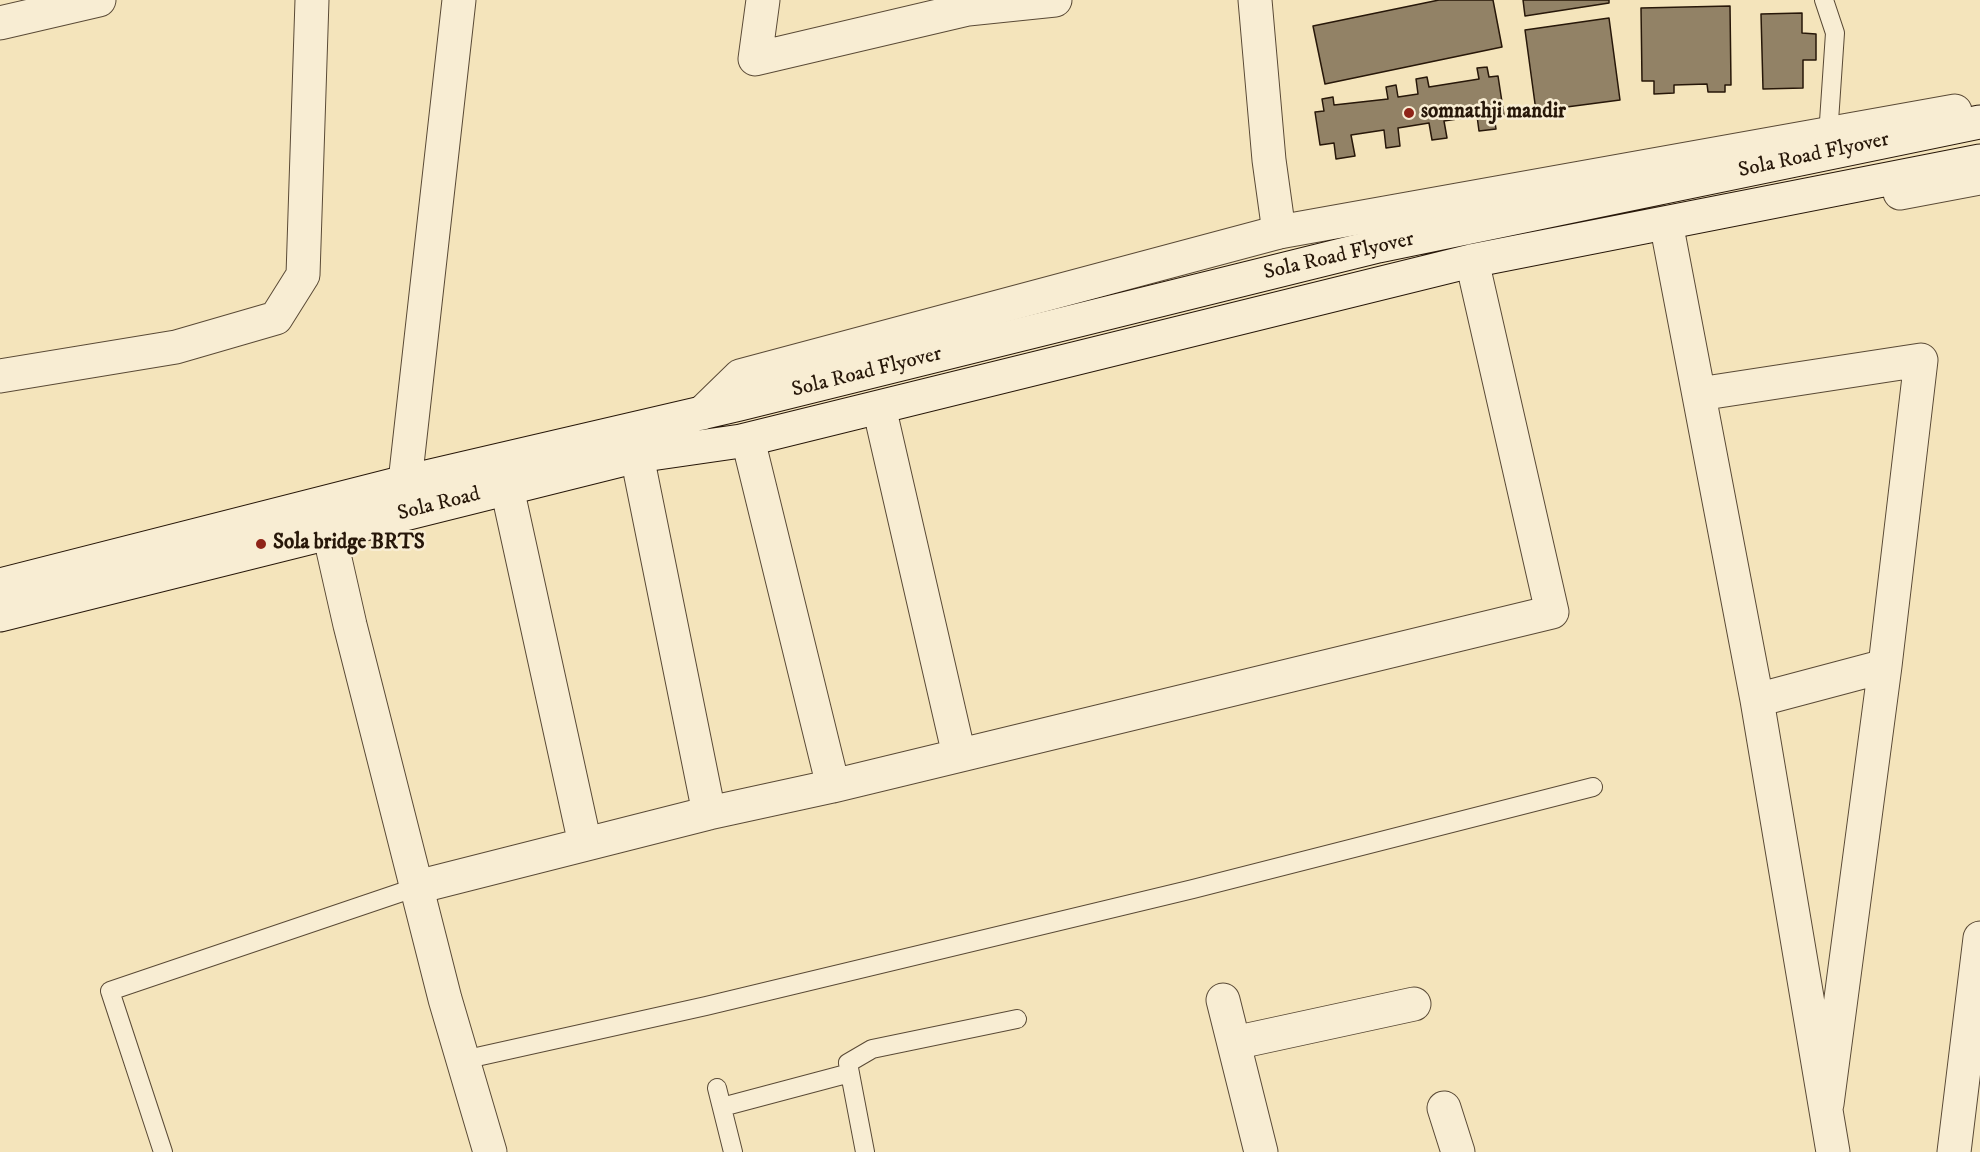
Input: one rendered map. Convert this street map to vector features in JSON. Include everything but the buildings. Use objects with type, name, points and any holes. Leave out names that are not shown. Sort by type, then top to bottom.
[{"type":"street","points":[[0,23],[99,0]]},
{"type":"street","points":[[0,376],[176,347],[276,318],[303,275],[312,0]]},
{"type":"street","points":[[405,482],[459,0]]},
{"type":"street","points":[[763,0],[755,59],[968,9],[1055,0]]},
{"type":"street","points":[[1255,0],[1269,160],[1279,232]]},
{"type":"street","points":[[702,413],[740,376],[1279,232],[1828,136],[1980,106]]},
{"type":"street","name":"Sola Road Flyover","points":[[702,413],[1378,246],[1980,122]]},
{"type":"street","name":"Sola Road Flyover","points":[[704,447],[746,446],[1471,261],[1980,161]]},
{"type":"street","points":[[833,786],[746,446],[882,420],[1475,274],[1980,178]]},
{"type":"street","points":[[1669,238],[1757,700],[1827,1104],[1833,1152]]},
{"type":"street","points":[[417,887],[709,813],[833,786],[1552,612],[1475,274]]},
{"type":"street","points":[[1699,394],[1921,360],[1885,666],[1827,1104]]},
{"type":"street","name":"Sola Road","points":[[0,615],[326,518],[405,482],[702,413]]},
{"type":"street","points":[[882,420],[959,755]]},
{"type":"street","name":"Sola Road","points":[[0,585],[326,518],[507,488],[637,456],[704,447]]},
{"type":"street","points":[[637,456],[709,813]]},
{"type":"street","points":[[507,488],[585,844]]},
{"type":"street","points":[[326,518],[417,887],[490,1152]]},
{"type":"street","points":[[1757,700],[1885,666]]},
{"type":"street","points":[[1953,1152],[1980,938]]},
{"type":"street","points":[[1223,1000],[1261,1152]]},
{"type":"street","points":[[1234,1043],[1414,1004]]},
{"type":"street","points":[[1444,1108],[1458,1152]]},
{"type":"lane","points":[[1824,0],[1835,33],[1828,136]]},
{"type":"lane","points":[[463,1060],[706,1006],[1170,895],[1593,787]]},
{"type":"lane","points":[[163,1152],[110,991],[417,887]]},
{"type":"lane","points":[[866,1152],[848,1063],[872,1049],[1017,1019]]},
{"type":"lane","points":[[722,1107],[850,1073]]},
{"type":"lane","points":[[717,1088],[733,1152]]},
{"type":"place","name":"somnathji mandir","points":[[1409,113]]},
{"type":"place","name":"Sola bridge BRTS","points":[[261,544]]}]
